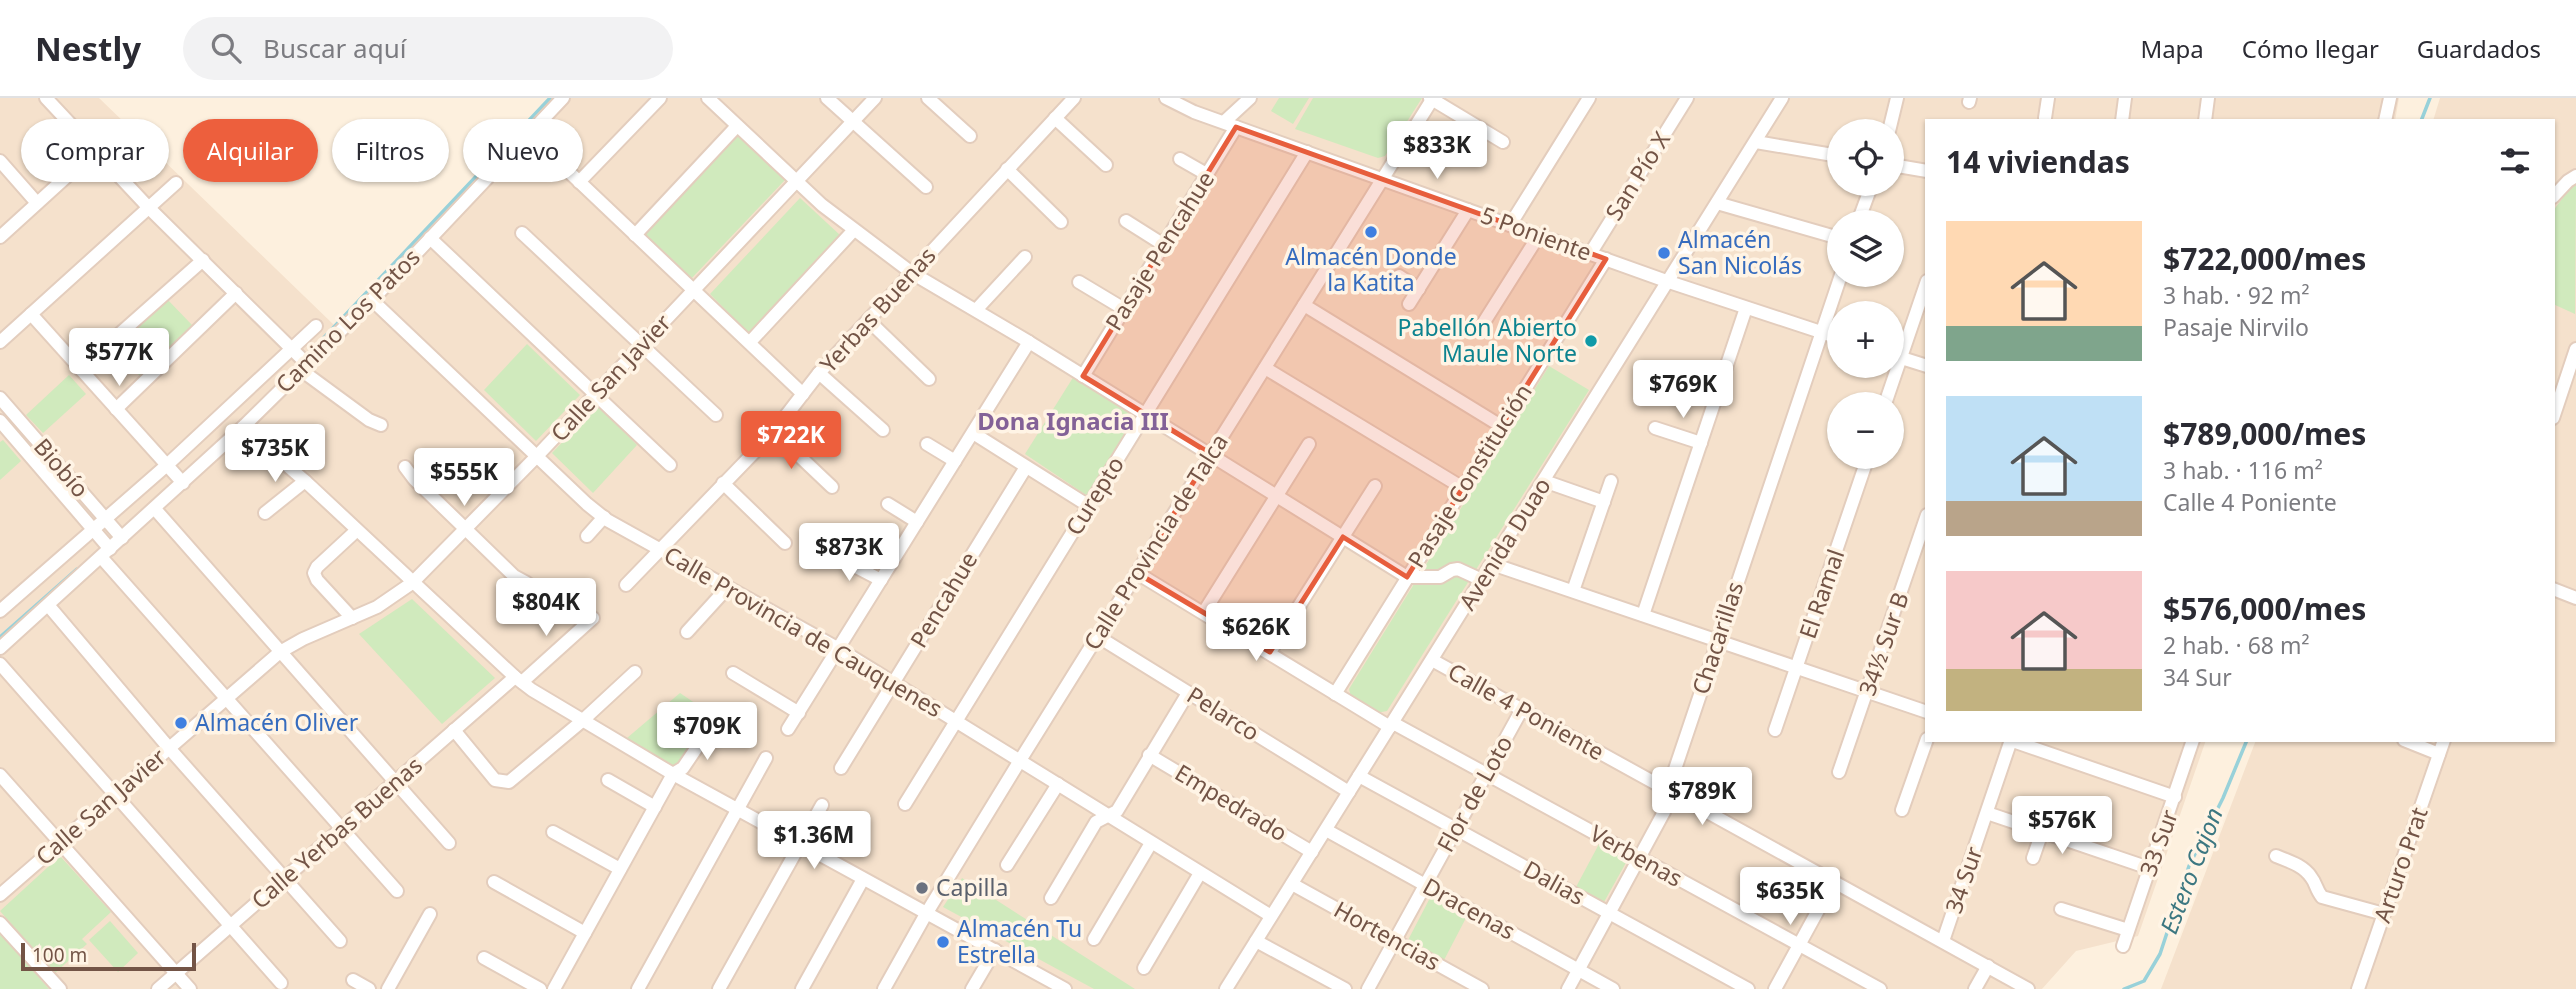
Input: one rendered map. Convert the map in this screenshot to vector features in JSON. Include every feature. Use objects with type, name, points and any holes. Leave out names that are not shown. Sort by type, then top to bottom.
[{"type":"street","points":[[46,98],[65,119]]},
{"type":"street","name":"Camino Los Patos","points":[[543,119],[563,98]]},
{"type":"street","points":[[583,178],[660,98]]},
{"type":"street","points":[[708,98],[796,182],[853,231],[912,273],[1278,495],[1407,578],[1440,577],[1452,569],[1458,569],[1482,580]]},
{"type":"street","points":[[827,98],[926,187]]},
{"type":"street","name":"Calle San Javier","points":[[0,895],[279,652],[377,607],[412,583],[538,455],[876,98]]},
{"type":"street","points":[[928,98],[970,136]]},
{"type":"street","name":"Yerbas Buenas","points":[[626,585],[774,432],[819,373],[1074,98]]},
{"type":"street","name":"5 Poniente","points":[[1166,98],[1194,111],[1590,254],[1827,334]]},
{"type":"street","name":"Pasaje Pencahue","points":[[1083,376],[1208,175],[1230,124],[1250,98]]},
{"type":"street","points":[[1432,98],[1503,142]]},
{"type":"street","name":"Calle Provincia de Talca","points":[[884,989],[926,914],[1019,762],[1432,98]]},
{"type":"street","points":[[1510,225],[1589,98]]},
{"type":"street","name":"San Pío X","points":[[1590,254],[1687,98]]},
{"type":"street","name":"Avenida Duao","points":[[1226,989],[1782,98]]},
{"type":"street","points":[[1892,119],[1897,98]]},
{"type":"street","points":[[2045,118],[2048,98]]},
{"type":"street","points":[[2122,119],[2125,98]]},
{"type":"street","points":[[2204,119],[2207,98]]},
{"type":"street","points":[[2385,119],[2389,98]]},
{"type":"street","points":[[1055,118],[1106,165]]},
{"type":"street","points":[[635,235],[737,126]]},
{"type":"street","points":[[1756,142],[1827,154]]},
{"type":"street","name":"Curepto","points":[[905,804],[1307,152]]},
{"type":"street","points":[[1180,159],[1208,175]]},
{"type":"street","points":[[0,161],[37,203]]},
{"type":"street","points":[[1904,167],[1925,171]]},
{"type":"street","points":[[1007,169],[1060,222]]},
{"type":"street","points":[[2555,195],[2576,176]]},
{"type":"street","points":[[0,237],[60,182]]},
{"type":"street","points":[[124,182],[291,349],[304,367],[369,420],[381,425]]},
{"type":"street","name":"Camino Los Patos","points":[[0,648],[243,427],[372,300],[484,182]]},
{"type":"street","points":[[579,182],[803,394]]},
{"type":"street","points":[[0,342],[176,183]]},
{"type":"street","points":[[1717,203],[1827,235]]},
{"type":"street","points":[[1409,304],[1468,210]]},
{"type":"street","points":[[1126,221],[1164,245]]},
{"type":"street","points":[[750,342],[853,231]]},
{"type":"street","points":[[522,233],[716,415]]},
{"type":"street","points":[[1479,330],[1539,235]]},
{"type":"street","points":[[430,239],[670,465]]},
{"type":"street","points":[[976,310],[1025,257]]},
{"type":"street","name":"Pasaje Constitución","points":[[1335,694],[1606,259]]},
{"type":"street","points":[[80,369],[203,260]]},
{"type":"street","points":[[1399,276],[1419,289]]},
{"type":"street","points":[[1079,282],[1124,309]]},
{"type":"street","points":[[1904,337],[1925,286]]},
{"type":"street","name":"Chacarillas","points":[[1568,989],[1664,812],[1668,790],[1717,640],[1836,287]]},
{"type":"street","points":[[116,409],[236,293]]},
{"type":"street","name":"Calle Provincia de Cauquenes","points":[[372,300],[587,504],[604,517],[839,649],[1271,916]]},
{"type":"street","points":[[1304,305],[1501,426]]},
{"type":"street","points":[[1643,615],[1746,308]]},
{"type":"street","points":[[31,314],[183,483]]},
{"type":"street","points":[[868,320],[929,379]]},
{"type":"street","name":"Camino Los Patos","points":[[0,611],[167,465],[316,326]]},
{"type":"street","points":[[789,729],[1029,342]]},
{"type":"street","points":[[2555,412],[2576,349]]},
{"type":"street","points":[[1904,359],[1925,365]]},
{"type":"street","points":[[1265,368],[1463,488]]},
{"type":"street","points":[[819,373],[883,430]]},
{"type":"street","name":"Biobío","points":[[0,398],[122,538]]},
{"type":"street","name":"Biobío","points":[[0,421],[93,529],[106,553],[226,699],[397,891]]},
{"type":"street","points":[[243,427],[518,679],[582,721],[673,774],[1060,988]]},
{"type":"street","points":[[1655,428],[1700,443]]},
{"type":"street","points":[[774,432],[832,487]]},
{"type":"street","points":[[973,433],[1089,506]]},
{"type":"street","points":[[927,444],[955,461]]},
{"type":"street","points":[[1204,612],[1309,444]]},
{"type":"street","points":[[405,467],[414,479],[514,576],[527,583]]},
{"type":"street","name":"Pencahue","points":[[841,768],[1026,467]]},
{"type":"street","name":"El Ramal","points":[[1775,730],[1864,469]]},
{"type":"street","points":[[265,513],[305,481]]},
{"type":"street","points":[[1544,481],[1604,502]]},
{"type":"street","points":[[1573,591],[1611,481]]},
{"type":"street","points":[[723,483],[785,543]]},
{"type":"street","points":[[1270,652],[1376,486]]},
{"type":"street","points":[[888,504],[917,522]]},
{"type":"street","points":[[155,509],[449,843]]},
{"type":"street","points":[[587,536],[604,517]]},
{"type":"street","name":"34½ Sur B","points":[[1839,772],[1925,521]]},
{"type":"street","points":[[352,618],[317,580],[314,573],[317,567],[357,530]]},
{"type":"street","points":[[833,555],[881,580]]},
{"type":"street","points":[[1492,564],[1925,711]]},
{"type":"street","name":"Verbenas","points":[[1137,573],[1335,694],[1880,989]]},
{"type":"street","points":[[687,632],[729,587]]},
{"type":"street","points":[[2555,590],[2576,598]]},
{"type":"street","points":[[48,605],[169,748],[340,941]]},
{"type":"street","name":"Calle Yerbas Buenas","points":[[158,989],[454,730],[593,618]]},
{"type":"street","name":"Pelarco","points":[[1097,636],[1349,792]]},
{"type":"street","name":"Calle 4 Poniente","points":[[1432,660],[2028,989]]},
{"type":"street","points":[[0,664],[281,983]]},
{"type":"street","points":[[454,730],[495,780],[505,783],[514,779],[582,721],[635,672]]},
{"type":"street","points":[[733,673],[799,713]]},
{"type":"street","points":[[1051,898],[1096,822],[1117,811],[1188,693]]},
{"type":"street","name":"Flor de Loto","points":[[1368,989],[1522,709]]},
{"type":"street","points":[[554,989],[673,774],[683,768],[714,722]]},
{"type":"street","points":[[1902,810],[1926,742]]},
{"type":"street","name":"34 Sur","points":[[1943,941],[2010,742]]},
{"type":"street","points":[[2017,742],[2175,797]]},
{"type":"street","name":"33 Sur","points":[[2123,946],[2192,742]]},
{"type":"street","points":[[2409,742],[2439,754]]},
{"type":"street","name":"Arturo Prat","points":[[2358,989],[2443,742]]},
{"type":"street","name":"Empedrado","points":[[1149,755],[1312,852]]},
{"type":"street","points":[[638,989],[766,758]]},
{"type":"street","points":[[0,775],[190,989]]},
{"type":"street","name":"Dalias","points":[[1359,776],[1748,989]]},
{"type":"street","points":[[608,780],[655,807]]},
{"type":"street","points":[[1007,865],[1058,785]]},
{"type":"street","points":[[719,989],[822,805]]},
{"type":"street","points":[[1987,813],[2149,868]]},
{"type":"street","name":"Dracenas","points":[[1326,830],[1613,989]]},
{"type":"street","points":[[552,832],[620,869]]},
{"type":"street","points":[[2033,858],[2042,832]]},
{"type":"street","points":[[1094,940],[1151,843]]},
{"type":"street","points":[[2276,856],[2300,866],[2313,878],[2315,890],[2322,897],[2384,914]]},
{"type":"street","points":[[1144,968],[1200,873]]},
{"type":"street","points":[[802,989],[863,879]]},
{"type":"street","points":[[1775,989],[1834,881]]},
{"type":"street","points":[[494,882],[585,933]]},
{"type":"street","name":"Hortencias","points":[[1292,884],[1482,989]]},
{"type":"street","points":[[2061,909],[2128,930]]},
{"type":"street","points":[[388,989],[430,914]]},
{"type":"street","points":[[0,923],[60,989]]},
{"type":"street","points":[[1256,941],[1345,989]]},
{"type":"street","points":[[972,989],[995,950]]},
{"type":"street","points":[[484,958],[540,989]]},
{"type":"street","points":[[1975,989],[1988,966]]},
{"type":"street","points":[[353,980],[369,989]]},
{"type":"highlighted area","points":[[1236,127],[1606,259],[1407,577],[1343,537],[1270,652],[1137,573],[1211,454],[1083,376]]},
{"type":"shaded area","points":[[0,98],[99,98],[121,119],[21,119],[21,182],[169,182],[169,166],[334,325],[469,182],[583,182],[583,119],[529,119],[549,98],[2399,98],[2395,119],[1925,119],[1925,742],[2205,742],[2138,936],[2076,951],[2042,989],[0,989]]},
{"type":"shaded area","points":[[2440,98],[2576,98],[2576,989],[2161,989],[2255,742],[2555,742],[2555,119],[2434,119]]},
{"type":"green space","points":[[1279,98],[1309,98],[1293,124],[1271,111]]},
{"type":"green space","points":[[1313,98],[1422,98],[1385,156],[1378,158],[1295,129]]},
{"type":"green space","points":[[737,135],[785,180],[690,280],[642,236]]},
{"type":"green space","points":[[2573,184],[2576,185],[2575,314],[2555,305],[2555,208]]},
{"type":"green space","points":[[800,198],[840,235],[748,333],[710,294]]},
{"type":"green space","points":[[166,298],[192,325],[141,377],[111,346]]},
{"type":"green space","points":[[527,344],[580,395],[536,441],[484,390]]},
{"type":"green space","points":[[1549,366],[1589,390],[1387,711],[1376,713],[1351,697],[1349,689]]},
{"type":"green space","points":[[69,375],[86,394],[43,433],[26,415]]},
{"type":"green space","points":[[1074,376],[1139,417],[1089,497],[1025,454]]},
{"type":"green space","points":[[598,405],[637,445],[593,493],[552,453]]},
{"type":"green space","points":[[3,440],[21,461],[0,480],[0,442]]},
{"type":"green space","points":[[412,599],[495,678],[442,724],[359,634]]},
{"type":"green space","points":[[680,693],[711,714],[677,769],[627,738]]},
{"type":"green space","points":[[1599,844],[1628,859],[1604,902],[1576,887]]},
{"type":"green space","points":[[60,856],[111,912],[82,939],[87,944],[55,973],[0,911]]},
{"type":"green space","points":[[962,878],[1135,989],[1094,989],[943,907]]},
{"type":"green space","points":[[1431,896],[1467,916],[1443,962],[1407,942]]},
{"type":"green space","points":[[110,921],[138,953],[118,972],[89,940]]},
{"type":"green space","points":[[0,933],[49,989],[0,989]]},
{"type":"waterway","points":[[316,346],[550,98]]},
{"type":"waterway","name":"Estero Cajon","points":[[2422,119],[2430,98]]},
{"type":"waterway","points":[[0,637],[77,569]]},
{"type":"waterway","name":"Estero Cajon","points":[[2124,989],[2144,981],[2160,954],[2189,866],[2223,798],[2246,742]]},
{"type":"place","name":"Almacén Donde la Katita","points":[[1371,232]]},
{"type":"place","name":"Almacén San Nicolás","points":[[1664,253]]},
{"type":"place","name":"Pabellón Abierto Maule Norte","points":[[1591,341]]},
{"type":"place","name":"Almacén Oliver","points":[[181,723]]},
{"type":"place","name":"Capilla","points":[[922,888]]},
{"type":"place","name":"Almacén Tu Estrella","points":[[943,942]]},
{"type":"district","name":"Dona Ignacia III","points":[[1073,422]]}]
